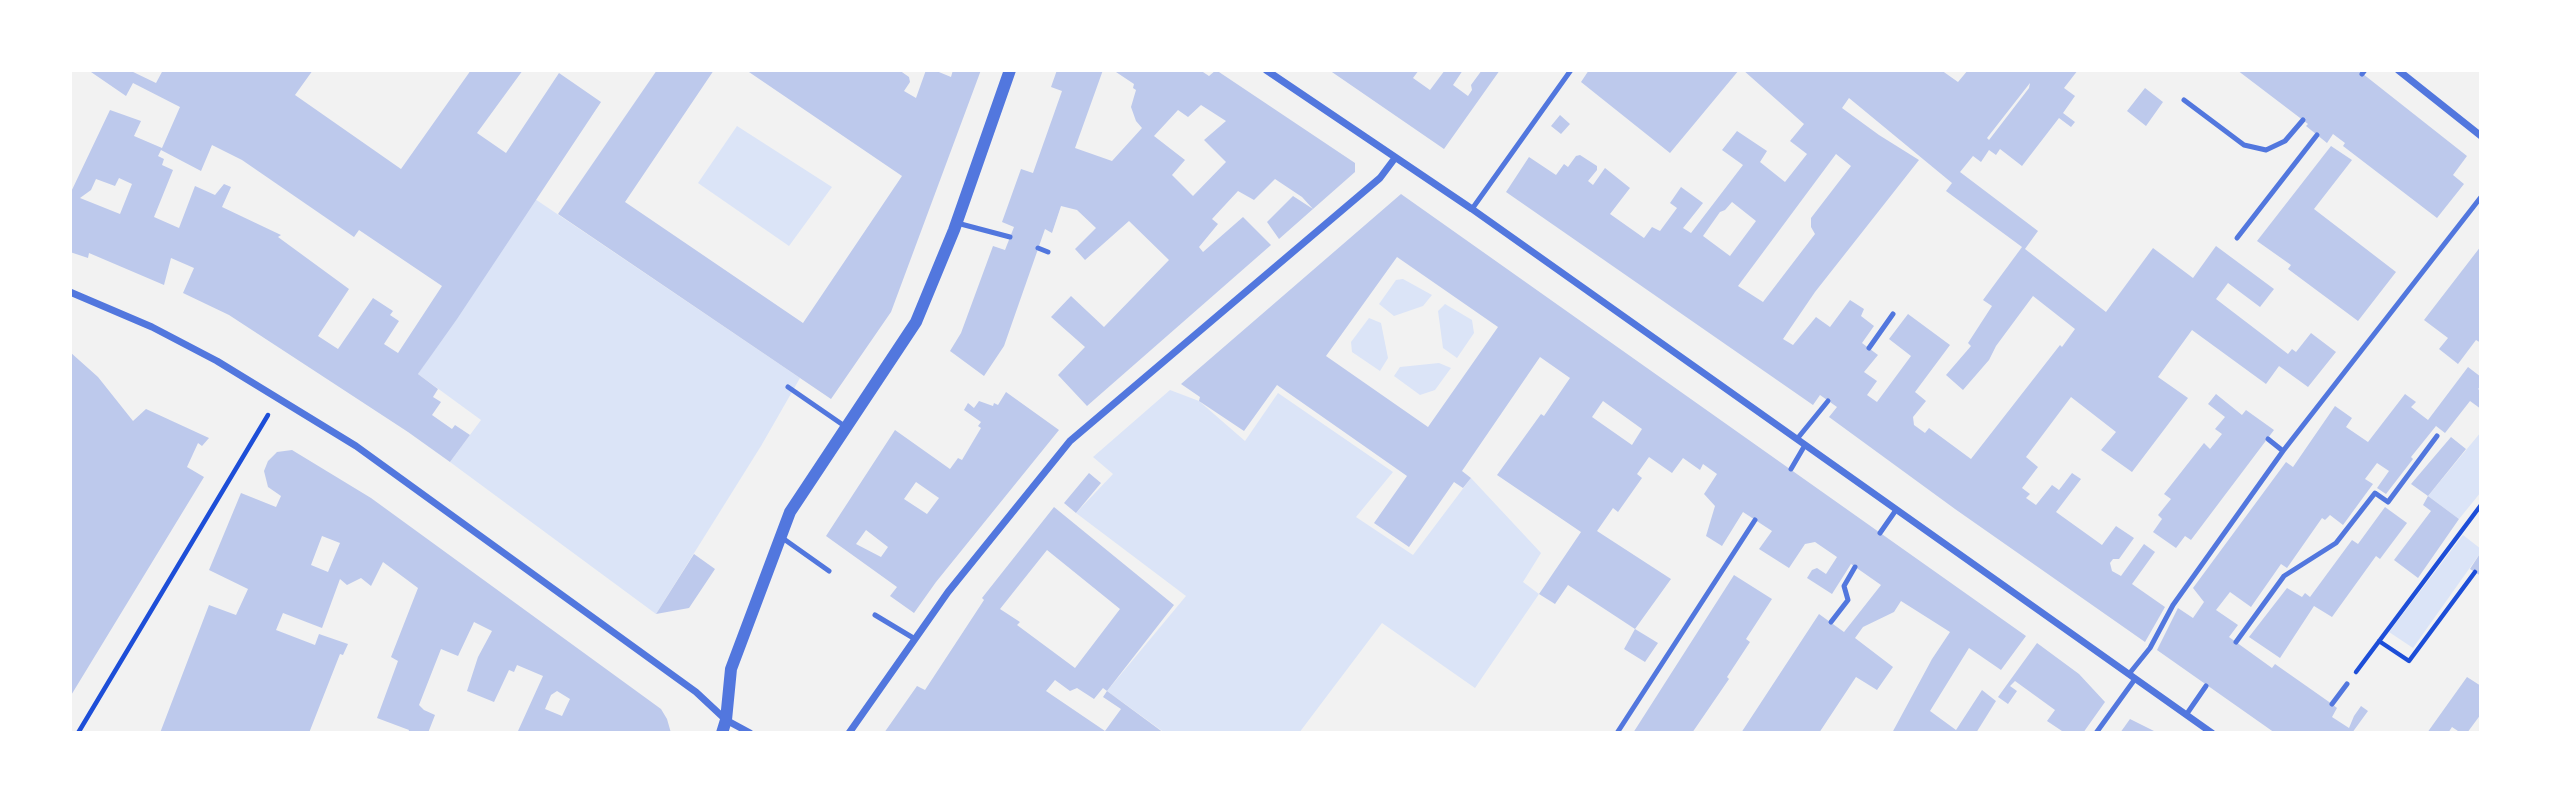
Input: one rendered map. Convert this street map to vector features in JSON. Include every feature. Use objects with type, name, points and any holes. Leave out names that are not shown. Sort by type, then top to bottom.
[{"type":"street","points":[[724,727],[731,669],[790,512],[916,322],[957,223],[1010,70]]},
{"type":"street","points":[[1266,70],[1472,209],[2212,733]]},
{"type":"street","points":[[2398,70],[2481,136]]},
{"type":"street","points":[[849,733],[948,592],[1070,441],[1380,178],[1395,158]]},
{"type":"street","points":[[70,292],[152,327],[217,361],[356,446],[696,692],[724,727],[750,733]]},
{"type":"lane","points":[[1472,209],[1571,70]]},
{"type":"lane","points":[[2184,100],[2244,145],[2266,150],[2285,141],[2304,120]]},
{"type":"lane","points":[[2237,238],[2317,135]]},
{"type":"lane","points":[[2096,733],[2150,648],[2173,605],[2283,451],[2481,197]]},
{"type":"lane","points":[[957,223],[1010,237]]},
{"type":"lane","points":[[1038,248],[1048,252]]},
{"type":"lane","points":[[1869,348],[1893,314]]},
{"type":"lane","points":[[788,387],[846,427]]},
{"type":"lane","points":[[1797,439],[1828,401]]},
{"type":"lane","points":[[2236,642],[2284,576],[2336,543],[2375,493],[2388,502],[2437,436]]},
{"type":"lane","points":[[2268,439],[2283,451]]},
{"type":"lane","points":[[1790,469],[1805,445]]},
{"type":"lane","points":[[1880,533],[1896,510]]},
{"type":"lane","points":[[1617,733],[1755,520]]},
{"type":"lane","points":[[781,536],[830,571]]},
{"type":"lane","points":[[1831,622],[1848,600],[1844,586],[1855,567]]},
{"type":"lane","points":[[875,615],[915,639]]},
{"type":"lane","points":[[2332,704],[2347,684]]},
{"type":"lane","points":[[2186,715],[2206,686]]},
{"type":"path","points":[[78,733],[278,399]]},
{"type":"path","points":[[2347,684],[2481,505]]},
{"type":"path","points":[[2379,640],[2409,661],[2474,572]]},
{"type":"shaded area","points":[[737,126],[832,187],[789,246],[698,183]]},
{"type":"shaded area","points":[[535,199],[800,378],[761,446],[656,614],[450,462],[481,420],[418,374]]},
{"type":"shaded area","points":[[1403,279],[1432,295],[1423,306],[1394,316],[1379,304],[1396,280]]},
{"type":"shaded area","points":[[1445,304],[1472,320],[1474,333],[1457,358],[1443,348],[1438,311]]},
{"type":"shaded area","points":[[1369,318],[1381,323],[1388,358],[1380,371],[1352,352],[1351,342]]},
{"type":"shaded area","points":[[1439,363],[1451,368],[1435,390],[1420,395],[1394,376],[1400,367]]},
{"type":"shaded area","points":[[1170,390],[1199,401],[1245,441],[1278,393],[1393,472],[1356,517],[1413,555],[1471,478],[1541,553],[1523,582],[1539,594],[1475,688],[1382,623],[1299,733],[1165,733],[1107,691],[1186,596],[1076,513],[1113,474],[1093,457]]},
{"type":"shaded area","points":[[2481,432],[2481,492],[2459,519],[2428,496]]},
{"type":"shaded area","points":[[2463,535],[2481,549],[2481,552],[2413,648],[2389,632]]},
{"type":"building","points":[[129,70],[156,83],[163,70],[313,70],[295,95],[401,169],[471,70],[523,70],[477,133],[506,153],[559,73],[601,102],[418,374],[438,389],[433,397],[441,402],[432,415],[452,429],[455,425],[470,435],[450,462],[229,315],[183,293],[194,268],[171,258],[164,285],[89,253],[88,258],[70,252],[70,194],[110,110],[141,121],[134,136],[162,148],[180,107],[133,83],[126,96],[91,72]],"holes":[[[212,145],[242,160],[354,237],[359,230],[442,286],[398,353],[384,344],[399,321],[390,315],[393,311],[373,298],[338,349],[318,336],[349,289],[278,237],[281,235],[222,207],[231,187],[224,184],[215,195],[195,186],[179,228],[154,217],[173,170],[162,165],[164,159],[158,156],[161,150],[201,171]],[[119,178],[132,184],[120,214],[80,198],[91,190],[96,179],[115,186]]]},
{"type":"building","points":[[657,70],[714,70],[625,202],[803,323],[902,176],[746,70],[899,70],[909,77],[910,82],[904,91],[916,98],[926,70],[934,70],[951,77],[953,70],[981,70],[891,312],[831,399],[558,214]]},
{"type":"building","points":[[1057,70],[1103,70],[1075,148],[1112,161],[1142,128],[1131,107],[1136,90],[1133,88],[1134,84],[1113,70],[1200,70],[1209,76],[1216,70],[1355,163],[1355,172],[1313,209],[1302,197],[1275,179],[1254,200],[1238,191],[1212,219],[1218,224],[1199,247],[1203,252],[1243,217],[1271,245],[1087,406],[1058,375],[1085,347],[1051,317],[1071,296],[1104,327],[1169,260],[1129,221],[1085,260],[1075,249],[1096,228],[1077,210],[1061,206],[1052,233],[1045,229],[1004,346],[984,376],[950,351],[961,333],[993,246],[1005,250],[1014,227],[1002,222],[1021,169],[1033,173],[1062,91],[1051,87]],"holes":[[[1201,105],[1226,121],[1204,140],[1226,162],[1193,196],[1172,175],[1185,160],[1154,136],[1178,110],[1188,117]]]},
{"type":"building","points":[[1329,70],[1419,70],[1413,78],[1430,90],[1445,70],[1463,70],[1453,85],[1468,96],[1472,90],[1471,85],[1482,70],[1500,70],[1444,149]]},
{"type":"building","points":[[1589,70],[1739,70],[1670,153],[1581,82]]},
{"type":"building","points":[[1743,70],[1941,70],[1958,82],[1968,70],[2078,70],[2064,88],[2075,96],[2063,113],[2075,122],[2071,127],[2059,118],[2022,166],[2000,149],[1996,155],[1989,150],[1981,162],[1973,156],[1960,172],[2038,231],[2025,249],[2106,312],[2153,248],[2193,278],[2216,246],[2274,289],[2260,307],[2228,283],[2216,299],[2288,354],[2292,349],[2296,352],[2311,333],[2336,352],[2308,387],[2279,366],[2266,384],[2192,330],[2158,377],[2188,398],[2132,472],[2101,450],[2116,432],[2071,397],[2026,457],[2038,467],[2022,488],[2030,494],[2026,498],[2036,505],[2052,485],[2059,490],[2072,473],[2081,479],[2056,512],[2102,545],[2116,526],[2134,538],[2119,559],[2113,559],[2110,563],[2112,571],[2121,576],[2144,544],[2155,552],[2132,584],[2165,607],[2145,642],[1829,417],[1837,407],[1820,395],[1813,405],[1506,192],[1529,157],[1556,175],[1564,164],[1568,167],[1576,156],[1580,155],[1597,166],[1588,181],[1593,185],[1605,168],[1630,188],[1610,214],[1644,238],[1652,227],[1660,231],[1677,208],[1670,203],[1681,187],[1703,203],[1683,228],[1691,233],[1743,165],[1722,150],[1737,131],[1767,151],[1760,162],[1785,182],[1807,154],[1790,141],[1804,124]],"holes":[[[2030,83],[2029,88],[1989,140],[1987,138]],[[1849,98],[1952,183],[1946,191],[2022,247],[1983,300],[1992,306],[1968,343],[1971,346],[1946,375],[1963,390],[1989,360],[1996,346],[2033,296],[2075,329],[1971,459],[1929,428],[1925,433],[1914,425],[1913,417],[1926,401],[1915,392],[1950,345],[1908,314],[1889,339],[1911,356],[1877,402],[1867,395],[1877,381],[1864,372],[1878,355],[1862,343],[1874,326],[1861,316],[1864,309],[1850,300],[1830,327],[1816,317],[1793,345],[1783,339],[1815,292],[1919,160],[1842,108]],[[1836,154],[1851,166],[1811,218],[1811,227],[1815,234],[1763,302],[1738,286]],[[1732,202],[1756,221],[1730,256],[1703,236],[1720,212]]]},
{"type":"building","points":[[2237,70],[2358,70],[2467,156],[2453,175],[2464,184],[2437,218],[2343,146],[2345,143],[2333,134],[2327,143],[2306,126],[2308,124]]},
{"type":"building","points":[[2145,88],[2163,102],[2146,126],[2127,111]]},
{"type":"building","points":[[1560,115],[1570,124],[1561,134],[1551,126]]},
{"type":"building","points":[[2331,146],[2352,160],[2314,209],[2396,272],[2358,321],[2288,269],[2291,265],[2257,241]]},
{"type":"building","points":[[1401,194],[2026,636],[2001,670],[1969,648],[1930,711],[1956,730],[1982,690],[1996,701],[1976,733],[1892,733],[1932,659],[1950,632],[1901,601],[1894,612],[1863,627],[1855,638],[1893,667],[1877,690],[1856,677],[1819,733],[1741,733],[1819,614],[1844,632],[1881,585],[1851,564],[1832,594],[1807,578],[1812,570],[1817,568],[1826,574],[1837,557],[1815,542],[1805,544],[1789,568],[1759,549],[1772,531],[1743,512],[1722,546],[1706,536],[1715,506],[1704,494],[1717,474],[1703,464],[1700,470],[1683,458],[1672,473],[1649,457],[1637,474],[1642,478],[1618,512],[1613,508],[1597,531],[1671,579],[1635,629],[1568,585],[1555,604],[1539,594],[1581,532],[1497,475],[1570,378],[1540,357],[1462,471],[1471,478],[1463,488],[1454,482],[1409,547],[1374,523],[1407,476],[1277,385],[1244,431],[1199,401],[1200,397],[1181,384]],"holes":[[[1397,257],[1498,327],[1428,427],[1326,356]],[[1603,401],[1642,429],[1632,445],[1592,417]]]},
{"type":"building","points":[[1293,196],[1313,209],[1279,239],[1267,222]]},
{"type":"building","points":[[2481,246],[2481,343],[2476,340],[2458,364],[2439,349],[2448,338],[2424,320]]},
{"type":"building","points":[[70,352],[98,377],[133,421],[146,409],[209,438],[202,446],[198,443],[187,467],[204,477],[70,697]]},
{"type":"building","points":[[2468,367],[2481,377],[2481,386],[2478,389],[2481,391],[2481,409],[2470,401],[2445,433],[2436,426],[2386,494],[2377,488],[2389,471],[2377,463],[2365,479],[2373,484],[2343,525],[2330,515],[2325,520],[2322,518],[2287,568],[2281,564],[2251,607],[2230,592],[2216,610],[2238,625],[2229,637],[2272,668],[2275,664],[2332,704],[2337,708],[2332,717],[2349,728],[2361,706],[2368,711],[2352,733],[2275,733],[2157,650],[2178,608],[2193,618],[2204,602],[2193,588],[2286,462],[2293,467],[2335,406],[2352,418],[2346,427],[2368,442],[2405,394],[2416,402],[2411,407],[2428,420]]},
{"type":"building","points":[[1006,392],[1059,430],[914,613],[890,596],[897,587],[826,536],[895,430],[950,469],[958,458],[962,460],[981,428],[978,426],[981,422],[964,410],[968,403],[974,408],[979,401],[998,405]],"holes":[[[916,482],[939,498],[927,514],[904,499]],[[866,530],[888,547],[881,557],[856,544]]]},
{"type":"building","points":[[2216,394],[2242,415],[2246,410],[2274,430],[2191,540],[2185,536],[2176,548],[2153,532],[2162,519],[2158,515],[2171,499],[2164,494],[2204,443],[2210,449],[2222,434],[2215,429],[2225,417],[2208,404]]},
{"type":"building","points":[[2451,437],[2466,449],[2428,496],[2411,484]]},
{"type":"building","points":[[292,450],[371,498],[661,709],[671,733],[518,731],[543,676],[517,665],[514,672],[509,670],[494,702],[467,691],[478,657],[492,631],[474,622],[458,656],[441,649],[419,705],[435,715],[428,733],[408,733],[409,730],[377,718],[398,661],[391,657],[418,588],[383,562],[371,586],[361,578],[347,585],[340,579],[322,628],[283,613],[276,630],[315,645],[319,634],[348,644],[343,655],[340,654],[309,733],[160,733],[209,605],[236,615],[248,589],[209,570],[241,493],[276,507],[281,496],[268,487],[264,471],[268,461],[277,452]],"holes":[[[322,536],[340,543],[328,572],[311,565]],[[557,691],[570,699],[562,716],[545,709],[551,695]]]},
{"type":"building","points":[[1089,473],[1101,483],[1076,513],[1064,503]]},
{"type":"building","points":[[2428,496],[2459,519],[2418,578],[2394,560],[2431,511],[2423,505]]},
{"type":"building","points":[[1054,507],[1174,605],[1107,691],[1164,733],[884,733],[917,686],[925,690],[984,600],[982,598]],"holes":[[[1047,550],[1120,609],[1075,668],[1017,625],[1020,622],[1000,609]],[[1055,680],[1070,691],[1077,688],[1094,699],[1103,688],[1107,691],[1103,697],[1121,709],[1105,731],[1046,691]]]},
{"type":"building","points":[[2385,507],[2407,523],[2380,559],[2376,556],[2332,617],[2314,606],[2280,658],[2249,637],[2287,588],[2302,597],[2305,593],[2310,597],[2352,540],[2358,544]]},
{"type":"building","points":[[2481,552],[2481,576],[2470,569]]},
{"type":"building","points":[[694,554],[715,569],[689,608],[656,614]]},
{"type":"building","points":[[1734,575],[1772,599],[1746,639],[1750,642],[1727,677],[1729,679],[1692,733],[1633,733]]},
{"type":"building","points":[[1635,629],[1658,643],[1645,662],[1624,649]]},
{"type":"building","points":[[2037,643],[2079,674],[2105,702],[2083,733],[2065,733],[2047,721],[2055,710],[2015,681],[2010,686],[2017,691],[2008,704],[1998,697]]},
{"type":"building","points":[[2467,677],[2481,686],[2481,714],[2467,733],[2461,733],[2452,727],[2448,733],[2427,733]]},
{"type":"building","points":[[2130,719],[2158,733],[2120,733]]}]
